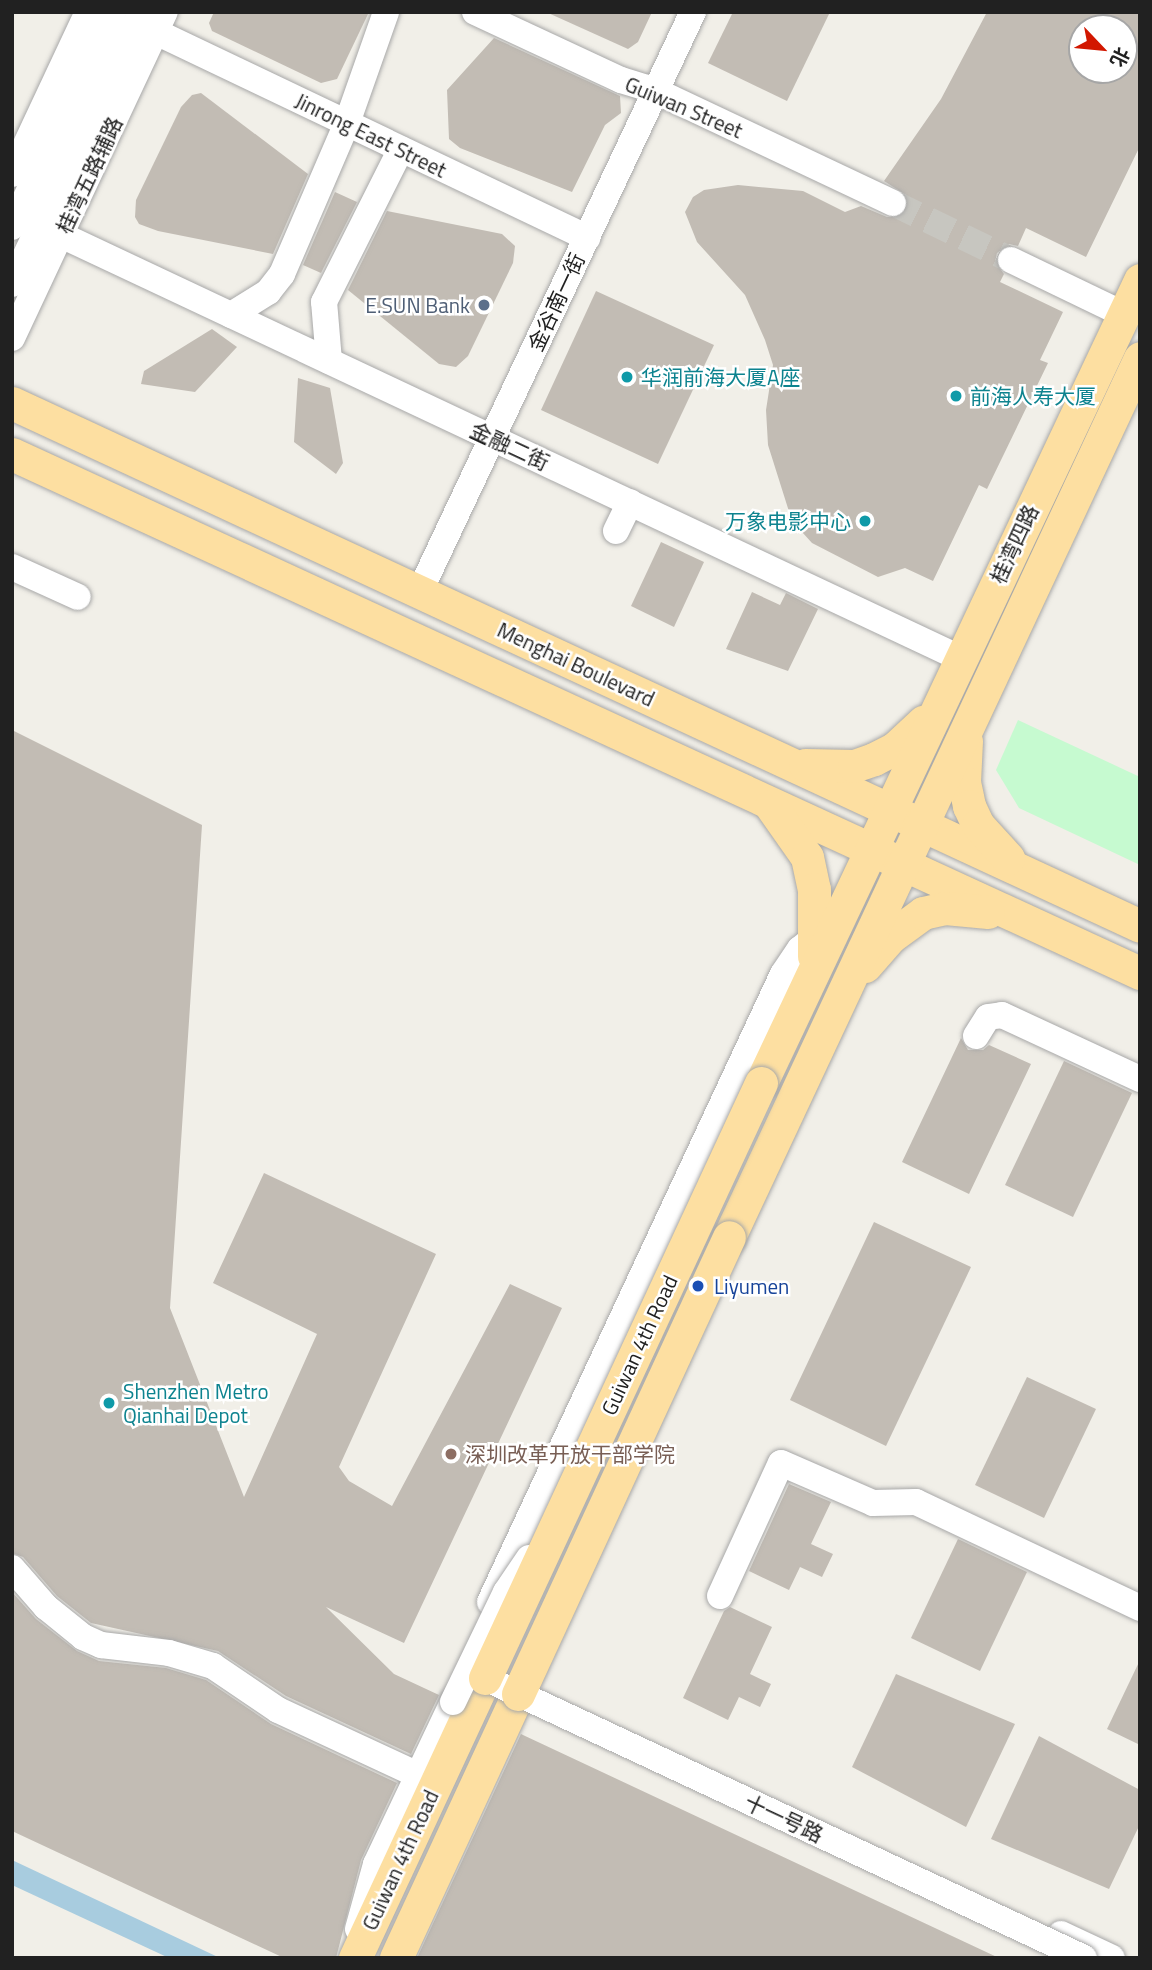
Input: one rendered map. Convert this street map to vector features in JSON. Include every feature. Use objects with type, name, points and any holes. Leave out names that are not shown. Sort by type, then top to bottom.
[{"type":"main road","name":"桂湾四路","points":[[888,809],[1140,280]]},
{"type":"main road","name":"桂湾四路","points":[[920,824],[1140,358]]},
{"type":"main road","name":"Menghai Boulevard","points":[[12,403],[1140,926]]},
{"type":"main road","points":[[12,454],[1140,973]]},
{"type":"main road","points":[[785,761],[834,767],[874,759],[910,736],[936,708]]},
{"type":"main road","points":[[968,723],[964,782],[969,806],[987,838],[1023,872]]},
{"type":"main road","points":[[766,801],[807,857],[825,929]]},
{"type":"main road","name":"Guiwan 4th Road","points":[[354,1958],[461,1706],[564,1507],[814,969],[825,929],[870,848],[888,809]]},
{"type":"main road","name":"Guiwan 4th Road","points":[[396,1958],[920,824]]},
{"type":"main road","points":[[844,989],[890,938],[923,913],[969,909],[1019,917]]},
{"type":"street","points":[[12,174],[88,12]]},
{"type":"street","points":[[12,227],[113,12]]},
{"type":"street","points":[[231,315],[278,281],[347,123],[386,12]]},
{"type":"street","name":"Guiwan Street","points":[[475,12],[621,80],[656,91],[886,200]]},
{"type":"street","name":"金谷南一街","points":[[420,592],[693,12]]},
{"type":"street","points":[[12,284],[154,19]]},
{"type":"street","name":"Jinrong East Street","points":[[154,19],[347,123],[587,238]]},
{"type":"street","name":"桂湾五路辅路","points":[[12,338],[61,235],[154,19]]},
{"type":"street","points":[[329,361],[324,302],[401,149]]},
{"type":"street","name":"金融二街","points":[[61,235],[630,502],[773,582],[960,658]]},
{"type":"street","points":[[1011,260],[1123,314]]},
{"type":"street","points":[[616,531],[630,502]]},
{"type":"street","points":[[12,567],[78,597]]},
{"type":"street","points":[[825,929],[792,960],[774,992],[464,1656],[1112,1958]]},
{"type":"street","points":[[976,1036],[988,1017],[1002,1015],[1139,1077]]},
{"type":"street","points":[[720,1596],[781,1462],[873,1503],[916,1502],[1140,1608]]},
{"type":"street","points":[[12,1568],[46,1607],[83,1637],[101,1645],[169,1653],[214,1666],[278,1710],[418,1775]]},
{"type":"street","name":"十一号路","points":[[477,1674],[1084,1958]]},
{"type":"street","points":[[354,1958],[376,1864],[418,1775],[461,1706]]},
{"type":"street","points":[[412,1958],[470,1835],[479,1779]]},
{"type":"green space","points":[[1018,720],[1140,777],[1140,865],[1019,808],[996,770]]},
{"type":"water","points":[[12,1860],[220,1958],[169,1958],[12,1885]]},
{"type":"building","points":[[214,12],[369,12],[337,79],[321,83],[212,31],[209,23]]},
{"type":"building","points":[[546,12],[652,12],[638,42],[628,49]]},
{"type":"building","points":[[733,12],[830,12],[787,101],[708,63]]},
{"type":"building","points":[[987,12],[1140,12],[1140,146],[1086,257],[1026,228],[1018,246],[1009,244],[997,253],[995,262],[1004,274],[1000,282],[1063,312],[1040,360],[1048,363],[987,489],[979,485],[933,581],[905,568],[878,577],[812,543],[792,521],[768,445],[766,410],[773,365],[765,340],[745,295],[697,242],[685,212],[693,197],[704,190],[738,185],[803,191],[845,212],[861,206],[887,217],[901,216],[907,209],[906,195],[884,181],[941,99]]},
{"type":"building","points":[[494,38],[620,96],[621,113],[605,125],[572,192],[460,148],[449,139],[447,90]]},
{"type":"building","points":[[201,93],[308,174],[273,254],[158,231],[139,224],[135,217],[136,200],[181,107],[192,95]]},
{"type":"building","points":[[335,192],[357,202],[321,273],[303,265]]},
{"type":"building","points":[[387,211],[502,234],[515,246],[513,263],[468,356],[456,367],[439,364],[348,290]]},
{"type":"building","name":"华润前海大厦A座","points":[[596,291],[714,345],[658,464],[541,410]]},
{"type":"building","points":[[212,329],[237,347],[195,392],[141,384],[144,371]]},
{"type":"building","points":[[298,378],[330,388],[343,463],[336,474],[294,442]]},
{"type":"building","points":[[661,542],[704,562],[674,627],[631,606]]},
{"type":"building","points":[[752,592],[780,605],[786,593],[818,609],[788,671],[726,649]]},
{"type":"building","points":[[12,730],[202,825],[170,1308],[244,1497],[317,1334],[213,1283],[264,1173],[436,1254],[339,1467],[349,1481],[392,1506],[510,1284],[562,1308],[404,1643],[326,1607],[394,1674],[439,1695],[411,1754],[286,1696],[218,1651],[91,1623],[57,1596],[23,1557],[12,1553]]},
{"type":"building","points":[[961,1038],[968,1050],[983,1050],[989,1045],[1031,1064],[969,1194],[902,1162]]},
{"type":"building","points":[[1064,1061],[1132,1093],[1073,1217],[1005,1185]]},
{"type":"building","points":[[874,1222],[971,1267],[886,1446],[790,1400]]},
{"type":"building","points":[[1027,1377],[1096,1409],[1044,1518],[975,1485]]},
{"type":"building","points":[[789,1484],[831,1502],[811,1544],[833,1554],[822,1577],[800,1567],[789,1590],[749,1571]]},
{"type":"building","points":[[958,1539],[1027,1572],[980,1671],[911,1638]]},
{"type":"building","points":[[12,1592],[36,1619],[77,1651],[99,1661],[166,1668],[206,1680],[271,1724],[397,1783],[361,1860],[336,1958],[284,1958],[12,1831]]},
{"type":"building","points":[[730,1607],[772,1627],[750,1674],[771,1684],[760,1707],[739,1697],[728,1720],[683,1698],[724,1611]]},
{"type":"building","points":[[1140,1660],[1140,1745],[1107,1729]]},
{"type":"building","points":[[896,1674],[1015,1724],[966,1827],[852,1767]]},
{"type":"building","points":[[521,1734],[523,1735],[999,1958],[417,1958]]},
{"type":"building","points":[[1039,1736],[1140,1790],[1140,1824],[1109,1889],[991,1839]]},
{"type":"tunnel","points":[[893,203],[1011,260]]},
{"type":"place","name":"E.SUN Bank","points":[[484,305]]},
{"type":"place","name":"华润前海大厦A座","points":[[627,377]]},
{"type":"place","name":"前海人寿大厦","points":[[956,396]]},
{"type":"place","name":"万象电影中心","points":[[865,521]]},
{"type":"place","name":"Liyumen","points":[[698,1286]]},
{"type":"place","name":"Shenzhen Metro Qianhai Depot","points":[[109,1403]]},
{"type":"place","name":"深圳改革开放干部学院","points":[[451,1454]]}]
